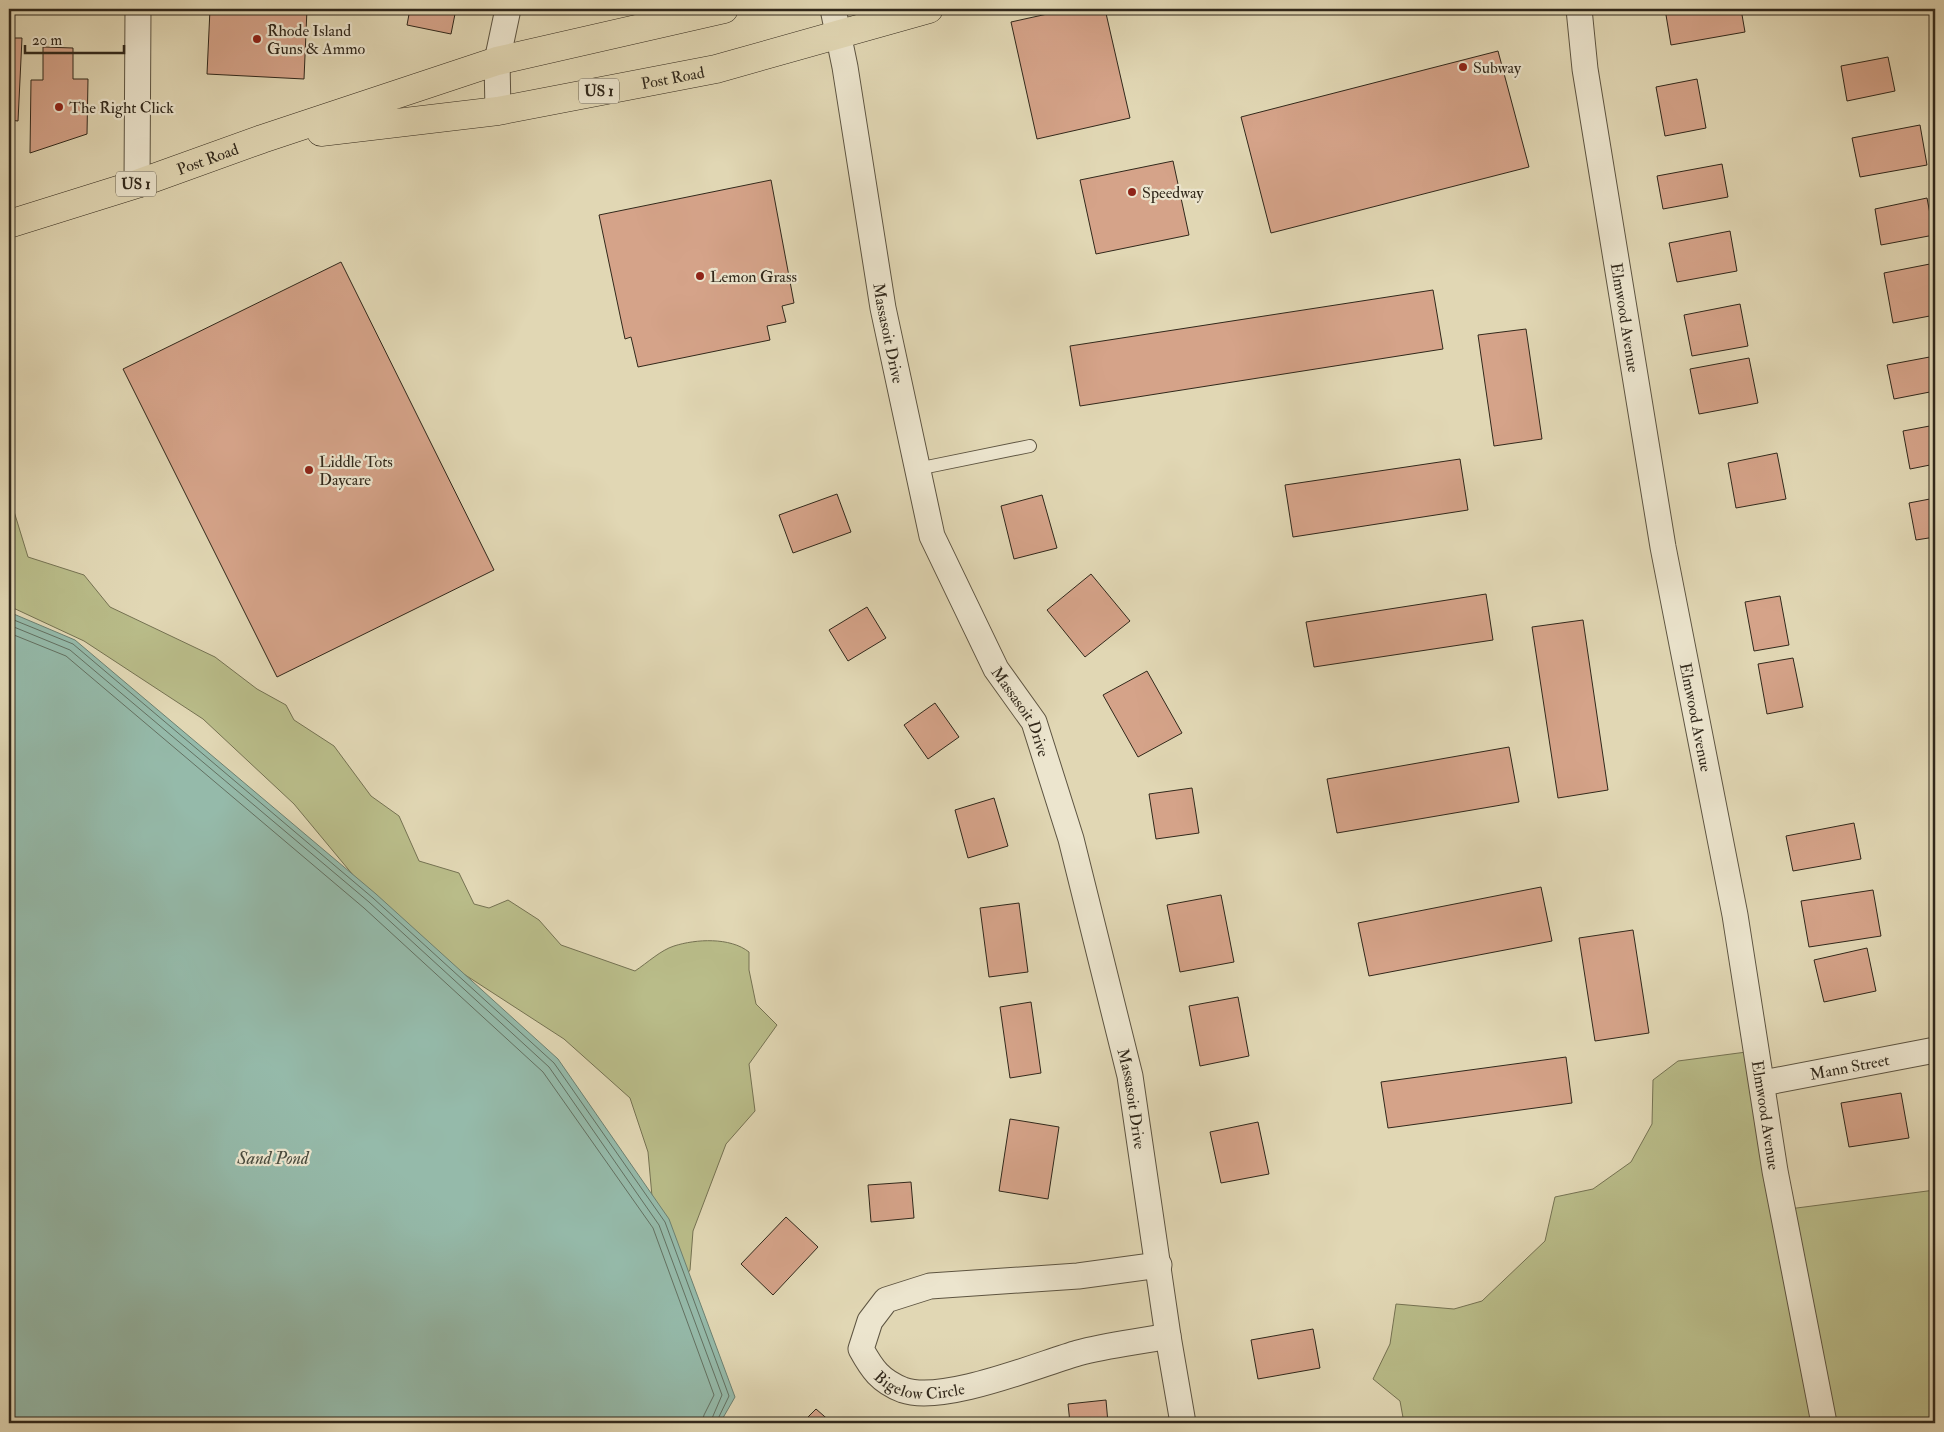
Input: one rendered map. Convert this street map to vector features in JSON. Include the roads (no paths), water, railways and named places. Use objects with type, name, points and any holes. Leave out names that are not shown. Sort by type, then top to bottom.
[{"type":"main road","name":"Post Road","points":[[9,224],[137,184],[262,139],[497,61],[724,9]]},
{"type":"main road","name":"Post Road","points":[[262,139],[498,111],[716,69],[836,21],[929,9]]},
{"type":"street","points":[[137,184],[138,9]]},
{"type":"street","points":[[498,111],[497,61],[508,9]]},
{"type":"street","name":"Elmwood Avenue","points":[[1579,9],[1586,79],[1663,547],[1735,915],[1763,1083],[1775,1171],[1824,1423]]},
{"type":"street","name":"Massasoit Drive","points":[[836,21],[846,67],[883,308],[932,536],[996,669],[1034,722],[1071,839],[1130,1076],[1168,1336],[1183,1423]]},
{"type":"street","name":"Mann Street","points":[[1763,1083],[1935,1050]]},
{"type":"street","name":"Bigelow Circle","points":[[1159,1265],[1078,1276],[930,1286],[886,1300],[870,1321],[861,1349],[874,1373],[904,1390],[941,1392],[1014,1375],[1078,1353],[1168,1336]]},
{"type":"lane","points":[[918,469],[1030,446]]},
{"type":"water","name":"Sand Pond","points":[[9,612],[75,640],[376,894],[558,1059],[669,1219],[735,1397],[720,1423],[9,1423]]},
{"type":"place","name":"Rhode Island Guns & Ammo","points":[[257,39]]},
{"type":"place","name":"Subway","points":[[1463,67]]},
{"type":"place","name":"The Right Click","points":[[59,107]]},
{"type":"place","name":"Speedway","points":[[1132,192]]},
{"type":"place","name":"Lemon Grass","points":[[700,276]]},
{"type":"place","name":"Liddle Tots Daycare","points":[[309,470]]}]
